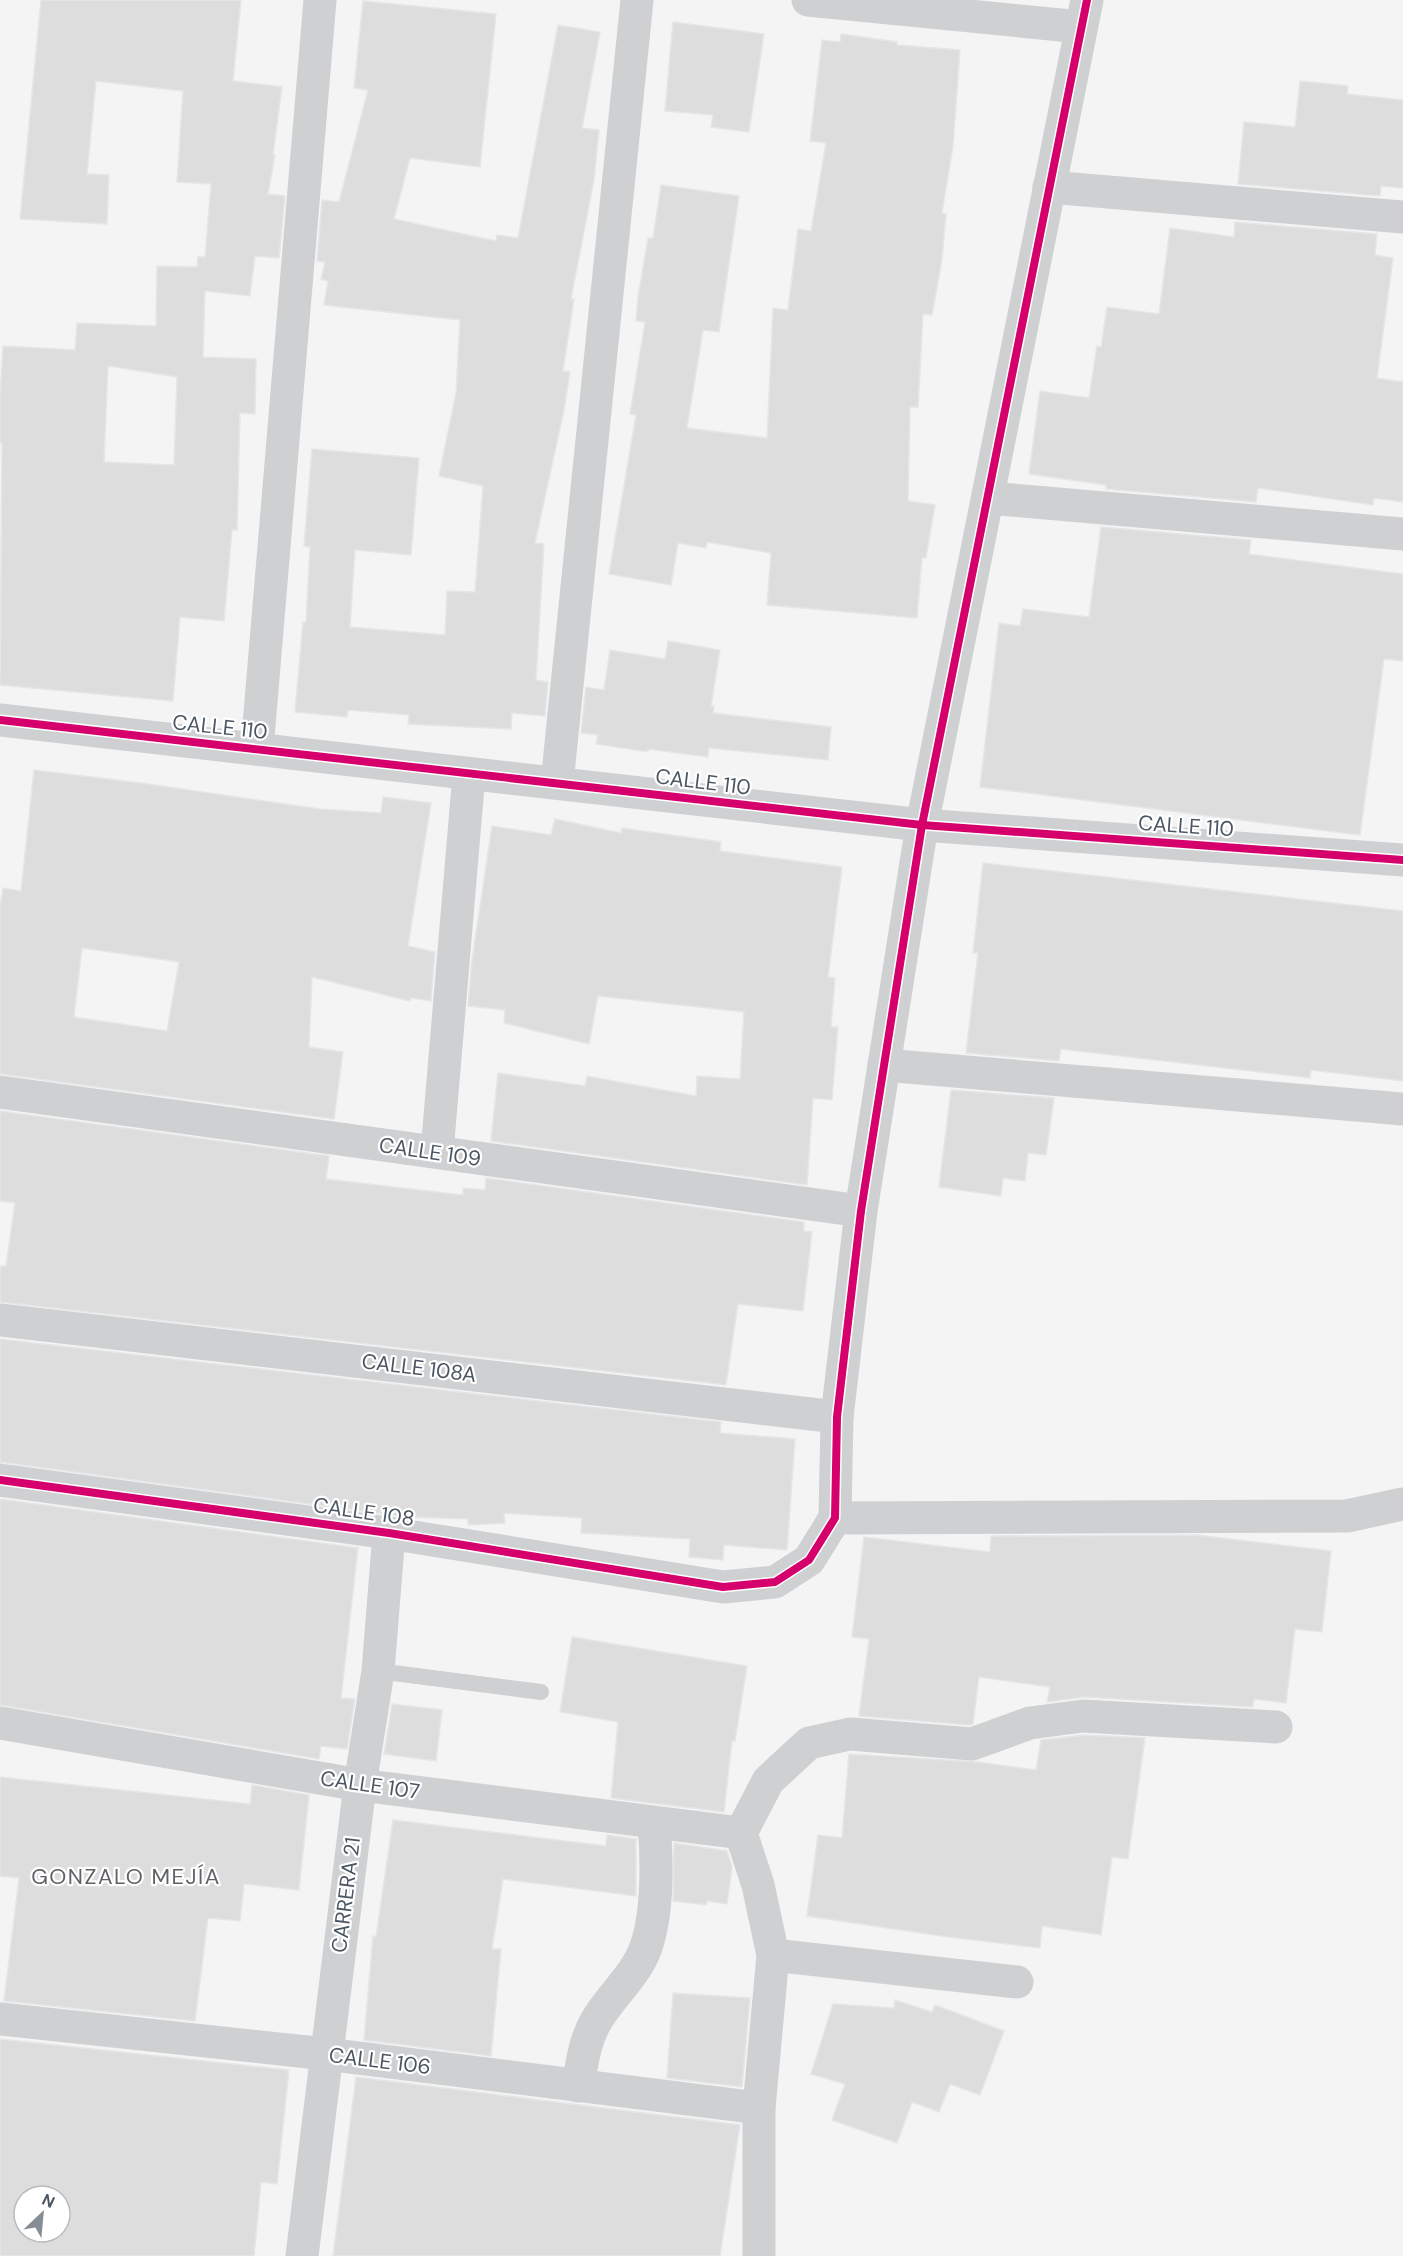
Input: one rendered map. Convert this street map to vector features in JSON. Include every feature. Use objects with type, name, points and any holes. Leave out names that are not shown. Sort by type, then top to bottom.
[{"type":"street","points":[[257,749],[320,0]]},
{"type":"street","points":[[557,783],[637,0]]},
{"type":"street","points":[[808,0],[1084,13],[922,825],[861,1211],[837,1417],[835,1518],[1347,1516],[1403,1504]]},
{"type":"street","points":[[1049,187],[1403,217]]},
{"type":"street","points":[[988,498],[1403,534]]},
{"type":"street","name":"CALLE 110","points":[[0,720],[922,825],[1403,860]]},
{"type":"street","points":[[437,1152],[470,774]]},
{"type":"street","points":[[884,1065],[1403,1109]]},
{"type":"street","name":"CALLE 109","points":[[0,1092],[861,1211]]},
{"type":"street","name":"CALLE 108A","points":[[0,1320],[837,1417]]},
{"type":"street","name":"CALLE 108","points":[[0,1480],[389,1533],[723,1587],[775,1582],[809,1560],[835,1518]]},
{"type":"street","name":"CARRERA 21","points":[[302,2256],[360,1785],[378,1671],[389,1533]]},
{"type":"street","points":[[759,2256],[759,2108],[773,1955],[758,1886],[741,1833],[768,1781],[809,1743],[850,1734],[972,1744],[1030,1723],[1083,1716],[1276,1727]]},
{"type":"street","name":"CALLE 107","points":[[0,1723],[360,1785],[741,1833]]},
{"type":"street","points":[[578,2085],[586,2041],[596,2021],[631,1974],[646,1947],[653,1908],[657,1854],[654,1823]]},
{"type":"street","points":[[773,1955],[1017,1982]]},
{"type":"street","name":"CALLE 106","points":[[0,2019],[326,2054],[759,2108]]},
{"type":"lane","points":[[378,1671],[542,1692]]},
{"type":"building","points":[[41,0],[241,0],[233,81],[282,87],[273,155],[275,155],[268,194],[285,196],[279,258],[255,256],[250,296],[205,291],[203,357],[256,359],[255,414],[240,413],[237,530],[232,530],[224,621],[180,617],[173,701],[0,685],[2,443],[0,443],[0,396],[3,346],[75,350],[77,323],[156,326],[157,266],[197,267],[198,257],[205,257],[211,184],[177,182],[183,91],[96,81],[87,174],[109,175],[107,224],[20,219]],"holes":[[[108,366],[177,377],[174,465],[104,462]]]},
{"type":"building","points":[[363,1],[496,14],[480,167],[410,158],[394,219],[496,241],[497,235],[518,238],[558,25],[600,32],[582,128],[599,130],[594,180],[571,299],[574,299],[563,371],[570,372],[535,543],[544,544],[536,680],[548,682],[545,716],[512,713],[511,729],[408,724],[409,715],[348,710],[347,717],[295,712],[303,622],[306,622],[310,547],[304,546],[312,449],[419,458],[411,555],[355,550],[350,627],[445,635],[447,591],[475,592],[483,486],[439,476],[456,393],[460,320],[324,305],[328,281],[321,279],[325,262],[317,261],[322,200],[339,202],[368,90],[354,88]]},
{"type":"building","points":[[673,22],[764,34],[749,132],[711,127],[713,115],[665,111]]},
{"type":"building","points":[[841,34],[897,42],[897,45],[960,50],[953,146],[942,213],[946,214],[942,260],[932,315],[923,314],[918,407],[910,407],[908,501],[935,505],[926,558],[922,558],[917,618],[767,605],[771,553],[707,542],[706,548],[678,543],[671,585],[609,574],[636,415],[630,414],[645,322],[636,321],[638,297],[648,238],[653,238],[661,185],[739,196],[719,332],[703,330],[687,428],[767,438],[773,308],[788,310],[798,229],[811,231],[826,143],[810,141],[822,40],[840,42]]},
{"type":"building","points":[[1300,81],[1348,86],[1347,94],[1403,100],[1403,188],[1381,186],[1380,196],[1238,184],[1244,122],[1295,127]]},
{"type":"building","points":[[1235,222],[1377,234],[1375,255],[1393,258],[1377,378],[1403,382],[1403,502],[1374,498],[1373,505],[1258,488],[1256,502],[1106,489],[1106,485],[1029,474],[1040,391],[1089,398],[1097,346],[1101,347],[1107,307],[1159,314],[1170,228],[1234,237]]},
{"type":"building","points":[[1101,527],[1251,540],[1249,554],[1403,574],[1403,661],[1384,659],[1360,835],[980,787],[999,623],[1020,626],[1023,609],[1089,617]]},
{"type":"building","points":[[668,641],[720,650],[711,706],[714,706],[713,713],[831,727],[828,760],[709,748],[708,757],[648,749],[648,752],[596,744],[598,735],[581,733],[586,687],[604,690],[610,650],[665,659]]},
{"type":"building","points":[[34,770],[320,809],[381,813],[383,797],[431,803],[408,946],[435,952],[431,1001],[411,998],[410,1001],[312,977],[309,1047],[343,1052],[334,1119],[0,1074],[0,906],[3,888],[21,891]],"holes":[[[82,948],[179,962],[167,1031],[74,1017]]]},
{"type":"building","points":[[555,819],[621,833],[622,828],[721,842],[720,851],[842,867],[828,977],[835,978],[831,1027],[838,1027],[832,1100],[813,1098],[807,1185],[491,1141],[498,1073],[585,1086],[587,1076],[696,1096],[697,1076],[740,1079],[744,1012],[598,996],[589,1044],[504,1023],[505,1010],[468,1006],[472,960],[492,826],[551,835]]},
{"type":"building","points":[[983,863],[1403,911],[1403,1081],[1311,1070],[1310,1078],[1061,1049],[1059,1061],[966,1053],[978,953],[973,953]]},
{"type":"building","points":[[951,1090],[1054,1098],[1046,1155],[1028,1153],[1025,1181],[1003,1178],[1001,1196],[939,1187]]},
{"type":"building","points":[[0,1111],[329,1156],[326,1179],[463,1195],[463,1188],[485,1190],[486,1178],[804,1222],[804,1231],[812,1232],[803,1311],[738,1304],[726,1385],[0,1302],[0,1266],[6,1266],[15,1203],[0,1201]]},
{"type":"building","points":[[0,1339],[721,1422],[720,1433],[795,1439],[787,1550],[724,1545],[723,1560],[689,1557],[690,1539],[581,1533],[582,1518],[504,1513],[505,1523],[468,1525],[468,1519],[406,1517],[0,1462]]},
{"type":"building","points":[[0,1499],[358,1548],[341,1698],[355,1699],[347,1749],[321,1746],[319,1759],[0,1705]]},
{"type":"building","points":[[1197,1535],[1331,1551],[1322,1632],[1295,1629],[1286,1703],[1254,1699],[1253,1707],[1084,1697],[1047,1702],[1050,1687],[979,1677],[973,1724],[859,1716],[869,1639],[852,1637],[864,1537],[990,1552],[991,1536]]},
{"type":"building","points":[[572,1637],[747,1666],[735,1741],[732,1741],[724,1812],[611,1798],[618,1722],[560,1712]]},
{"type":"building","points":[[392,1704],[442,1710],[436,1761],[384,1754]]},
{"type":"building","points":[[1084,1735],[1145,1738],[1128,1859],[1112,1857],[1101,1935],[1042,1926],[1040,1948],[807,1916],[818,1835],[842,1838],[849,1754],[978,1762],[1036,1770],[1041,1740]]},
{"type":"building","points":[[0,1777],[250,1804],[252,1785],[309,1795],[299,1890],[244,1884],[240,1921],[208,1918],[195,2021],[4,2001],[19,1878],[0,1876]]},
{"type":"building","points":[[393,1820],[606,1846],[607,1835],[636,1839],[636,1896],[503,1879],[492,1949],[501,1949],[491,2056],[364,2040],[373,1936],[376,1937]]},
{"type":"building","points":[[674,1843],[727,1851],[732,1867],[727,1904],[707,1901],[706,1905],[673,1901]]},
{"type":"building","points":[[673,1993],[750,1998],[742,2087],[667,2078]]},
{"type":"building","points":[[895,2000],[932,2012],[935,2005],[1004,2031],[980,2095],[950,2084],[939,2112],[912,2102],[897,2143],[832,2120],[845,2084],[811,2074],[833,2004],[894,2008]]},
{"type":"building","points":[[0,2039],[289,2070],[277,2184],[261,2182],[254,2256],[0,2256]]},
{"type":"building","points":[[356,2077],[740,2125],[720,2256],[333,2256]]},
{"type":"cycle path","points":[[0,1480],[389,1533],[723,1587],[775,1582],[809,1560],[835,1518],[837,1417],[861,1211],[922,825],[1087,0]]},
{"type":"cycle path","points":[[0,720],[922,825],[1403,860]]},
{"type":"district","name":"GONZALO MEJÍA","points":[[126,1876]]}]
